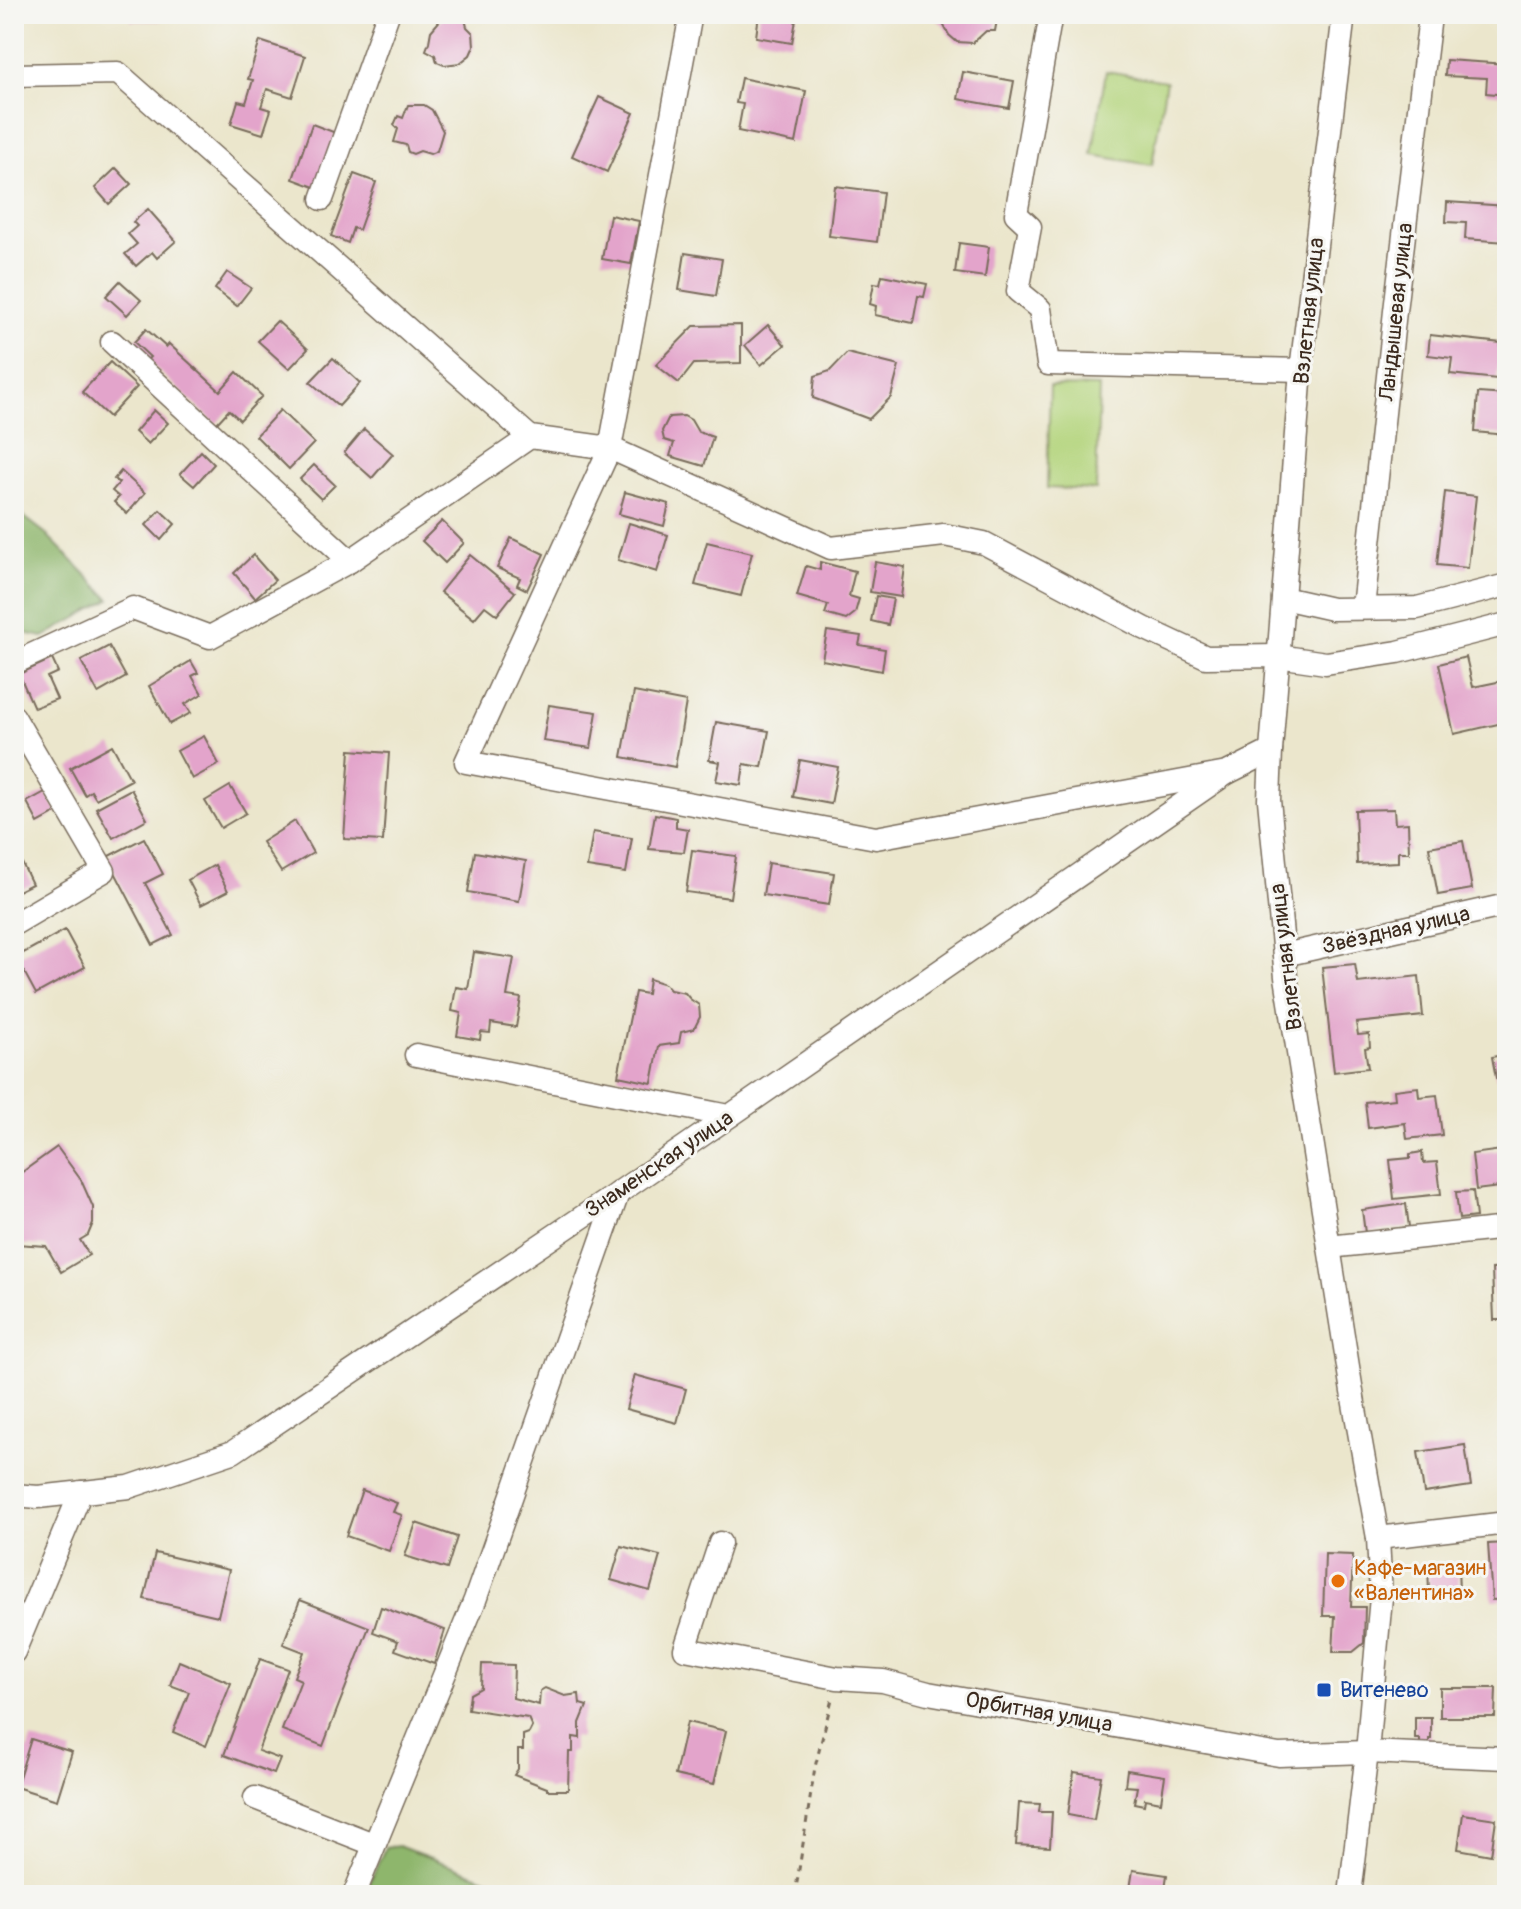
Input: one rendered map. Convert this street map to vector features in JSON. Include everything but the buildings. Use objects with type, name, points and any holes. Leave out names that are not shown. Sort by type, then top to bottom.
[{"type":"street","points":[[322,199],[388,14]]},
{"type":"street","points":[[691,14],[610,448],[466,762],[876,838],[1227,773]]},
{"type":"street","points":[[1051,14],[1016,214],[1030,227],[1018,291],[1040,309],[1048,364],[1301,370]]},
{"type":"street","name":"Взлетная улица","points":[[1344,14],[1301,370],[1269,800],[1286,977],[1378,1538],[1381,1597],[1350,1895]]},
{"type":"street","name":"Ландышевая улица","points":[[1363,608],[1428,15]]},
{"type":"street","points":[[14,75],[118,73],[530,437],[610,448],[831,548],[944,535],[984,543],[1144,628],[1206,657],[1278,656],[1326,663],[1398,652],[1507,624]]},
{"type":"street","points":[[112,342],[350,561]]},
{"type":"street","points":[[14,663],[133,608],[210,637],[350,561],[530,437]]},
{"type":"street","points":[[1283,598],[1332,609],[1417,608],[1507,585]]},
{"type":"street","points":[[14,717],[104,871],[14,924]]},
{"type":"street","name":"Знаменская улица","points":[[14,1495],[38,1497],[129,1487],[233,1452],[618,1193],[1227,773],[1271,751]]},
{"type":"street","name":"Звёздная улица","points":[[1284,955],[1507,905]]},
{"type":"street","points":[[416,1055],[729,1116]]},
{"type":"street","points":[[354,1895],[475,1600],[618,1193]]},
{"type":"street","points":[[1329,1247],[1507,1228]]},
{"type":"street","points":[[14,1652],[81,1492]]},
{"type":"street","points":[[1378,1538],[1507,1523]]},
{"type":"street","name":"Орбитная улица","points":[[720,1543],[685,1649],[837,1678],[883,1681],[928,1693],[1279,1755],[1367,1752],[1507,1758]]},
{"type":"street","points":[[255,1798],[373,1844]]},
{"type":"path","points":[[795,1895],[815,1767],[837,1678]]},
{"type":"green space","points":[[1106,71],[1166,81],[1152,165],[1092,155]]},
{"type":"green space","points":[[1050,386],[1099,387],[1096,490],[1047,488]]},
{"type":"green space","points":[[14,509],[45,533],[110,599],[43,637],[14,631]]},
{"type":"green space","points":[[398,1846],[531,1895],[364,1895],[385,1848]]},
{"type":"place","name":"Кафе-магазин «Валентина»","points":[[1338,1581]]},
{"type":"place","name":"Витенево","points":[[1324,1690]]}]
